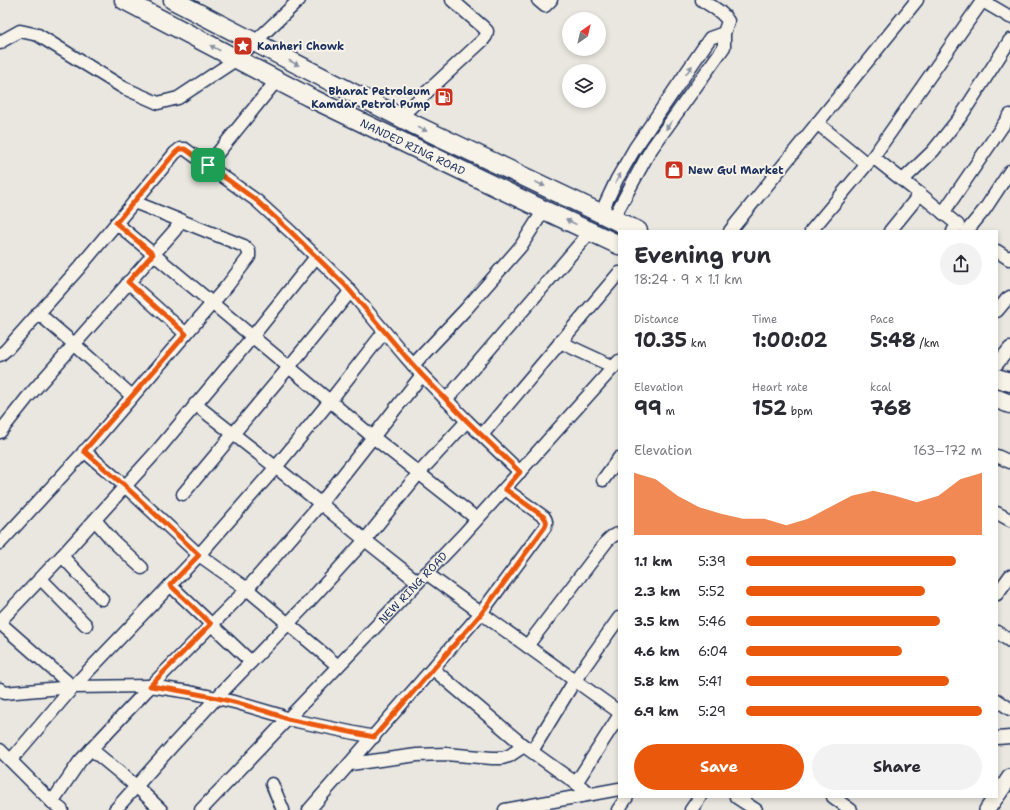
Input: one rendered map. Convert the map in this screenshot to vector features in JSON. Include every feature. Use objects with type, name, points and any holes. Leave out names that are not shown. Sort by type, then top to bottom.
[{"type":"highway","name":"NANDED RING ROAD","points":[[124,0],[309,97],[618,245]]},
{"type":"highway","points":[[173,0],[400,117],[636,230]]},
{"type":"highway","points":[[998,378],[1010,382]]},
{"type":"highway","points":[[998,399],[1010,404]]},
{"type":"main road","points":[[998,793],[1010,777]]},
{"type":"main road","points":[[987,810],[995,798]]},
{"type":"street","points":[[0,43],[20,31],[38,35],[124,88],[158,104],[178,98],[237,59],[299,0]]},
{"type":"street","points":[[400,117],[484,40],[486,36],[487,31],[452,0]]},
{"type":"street","points":[[538,0],[545,6],[551,0]]},
{"type":"street","points":[[607,216],[617,179],[636,148],[710,38],[724,33],[728,21],[719,11],[702,0]]},
{"type":"street","points":[[731,230],[917,0]]},
{"type":"street","points":[[811,230],[870,161],[982,0],[1010,17]]},
{"type":"street","points":[[903,180],[933,151],[961,116],[1010,40]]},
{"type":"street","points":[[208,165],[277,80]]},
{"type":"street","points":[[943,213],[1010,115]]},
{"type":"street","points":[[817,123],[870,161],[903,180],[961,230],[985,209],[1010,171]]},
{"type":"street","points":[[0,355],[79,268],[175,153],[180,149],[185,149],[256,200],[291,232],[345,285],[422,375],[520,472]]},
{"type":"street","points":[[891,230],[920,194]]},
{"type":"street","points":[[0,543],[84,451],[186,334],[249,257],[249,252],[244,246],[237,242],[134,202]]},
{"type":"street","points":[[414,365],[522,246],[544,210]]},
{"type":"street","points":[[0,432],[27,398],[175,230],[181,220]]},
{"type":"street","points":[[116,223],[330,401],[477,519]]},
{"type":"street","points":[[446,400],[591,232]]},
{"type":"street","points":[[998,252],[1009,259],[1010,257]]},
{"type":"street","points":[[72,687],[0,622],[157,451],[316,257]]},
{"type":"street","points":[[482,435],[618,274]]},
{"type":"street","points":[[128,282],[186,334]]},
{"type":"street","points":[[183,494],[350,292]]},
{"type":"street","points":[[998,310],[1010,297]]},
{"type":"street","points":[[38,313],[132,396]]},
{"type":"street","points":[[11,760],[72,687],[199,555],[276,467],[384,332]]},
{"type":"street","points":[[560,342],[617,364]]},
{"type":"street","points":[[998,363],[1010,348]]},
{"type":"street","name":"NEW RING ROAD","points":[[201,810],[422,578],[505,489],[617,364]]},
{"type":"street","points":[[52,802],[80,760],[150,686],[247,589],[321,503],[422,375]]},
{"type":"street","points":[[195,404],[321,503],[364,540],[481,614],[618,711]]},
{"type":"street","points":[[115,810],[173,744],[304,607],[364,540],[419,473],[467,421]]},
{"type":"street","points":[[84,451],[125,486],[199,555],[247,589],[338,666]]},
{"type":"street","points":[[998,456],[1010,462]]},
{"type":"street","points":[[602,480],[618,459]]},
{"type":"street","points":[[310,810],[481,614],[545,527],[547,523],[544,517],[505,489]]},
{"type":"street","points":[[998,514],[1010,520]]},
{"type":"street","points":[[95,520],[113,541],[142,568]]},
{"type":"street","points":[[527,646],[607,541],[612,536],[618,534]]},
{"type":"street","points":[[62,556],[102,599]]},
{"type":"street","points":[[998,593],[1010,576]]},
{"type":"street","points":[[40,578],[86,625]]},
{"type":"street","points":[[170,585],[251,662]]},
{"type":"street","points":[[350,764],[417,755],[446,754],[502,758],[528,749],[618,619]]},
{"type":"street","points":[[998,633],[1010,641]]},
{"type":"street","points":[[433,669],[528,749],[592,794]]},
{"type":"street","points":[[0,690],[4,693],[72,687],[150,686],[189,692],[238,703],[279,715],[287,719],[374,737]]},
{"type":"street","points":[[998,701],[1010,709]]},
{"type":"street","points":[[576,783],[618,718]]},
{"type":"street","points":[[998,738],[1010,737]]},
{"type":"street","points":[[91,749],[136,786],[161,810]]},
{"type":"street","points":[[0,750],[52,802],[62,810]]},
{"type":"street","points":[[272,784],[283,810]]},
{"type":"street","points":[[505,810],[618,789]]},
{"type":"street","points":[[618,810],[626,798]]},
{"type":"street","points":[[691,810],[699,798]]},
{"type":"street","points":[[738,798],[756,810]]},
{"type":"street","points":[[835,798],[851,810]]},
{"type":"place","name":"Kanheri Chowk","points":[[243,46]]},
{"type":"place","name":"Bharat Petroleum Kamdar Petrol Pump","points":[[444,97]]},
{"type":"place","name":"New Gul Market","points":[[674,170]]},
{"type":"route","points":[[180,149],[185,149],[208,165],[256,200],[345,285],[422,375],[520,472],[505,489],[544,517],[547,523],[481,614],[374,737],[287,719],[279,715],[238,703],[189,692],[150,686],[211,624],[170,585],[199,555],[125,486],[84,451],[186,334],[128,282],[153,254],[116,223],[180,149]]}]
